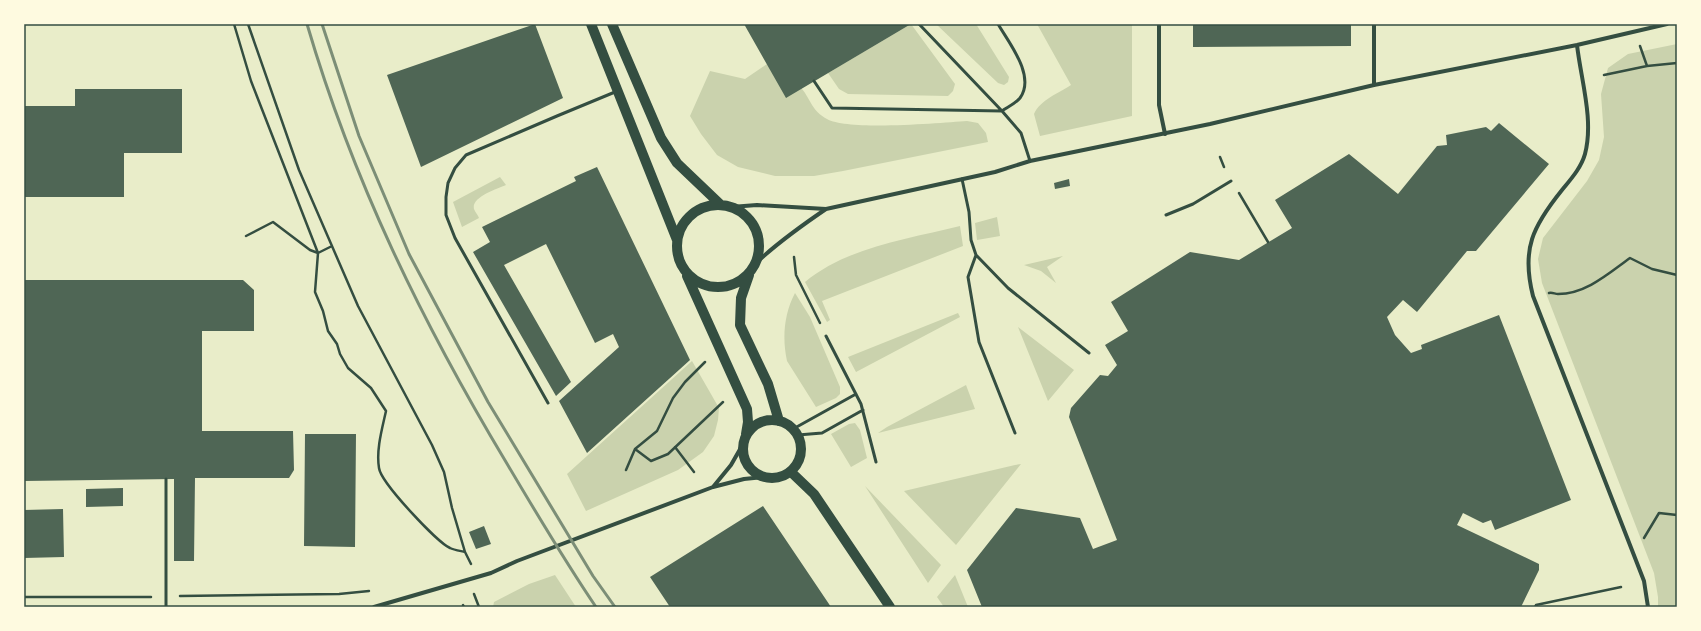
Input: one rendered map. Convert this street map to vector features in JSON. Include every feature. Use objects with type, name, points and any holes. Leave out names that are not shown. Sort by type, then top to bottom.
[{"type":"main road","points":[[591,24],[619,91],[677,240],[678,257],[747,409],[748,422],[745,440],[744,455],[747,464],[754,472],[764,477],[769,479],[780,478],[791,472],[796,466],[801,455],[800,443],[795,432],[779,421],[773,420],[762,422],[752,428],[745,440]]},
{"type":"main road","points":[[612,24],[661,138],[677,164],[721,205]]},
{"type":"main road","points":[[677,240],[682,226],[692,214],[706,206],[721,205],[731,207],[739,210],[751,220],[758,234],[759,249],[753,269],[741,298],[740,325],[768,384],[779,421]]},
{"type":"main road","points":[[685,272],[698,282],[713,288],[730,286],[737,283],[753,269]]},
{"type":"main road","points":[[791,472],[814,494],[890,607]]},
{"type":"street","points":[[1159,24],[1159,105],[1165,134]]},
{"type":"street","points":[[1374,24],[1374,85]]},
{"type":"street","points":[[731,207],[757,205],[826,209],[995,172],[1030,161],[1165,134],[1374,85],[1577,45],[1667,24]]},
{"type":"street","points":[[1577,45],[1586,106],[1588,139],[1584,156],[1577,172],[1538,223],[1531,240],[1528,271],[1533,296],[1644,581],[1648,607]]},
{"type":"street","points":[[753,269],[770,249],[790,233],[826,209]]},
{"type":"street","points":[[713,487],[731,465],[745,440]]},
{"type":"street","points":[[374,607],[491,572],[713,487],[744,479],[764,477]]},
{"type":"lane","points":[[919,24],[1021,133],[1030,161]]},
{"type":"lane","points":[[814,81],[832,108],[1002,111],[1020,98],[1026,86],[1024,68],[998,24]]},
{"type":"lane","points":[[548,403],[455,238],[446,215],[448,183],[455,168],[466,155],[619,91]]},
{"type":"lane","points":[[962,179],[969,212],[971,240],[976,255],[1008,288],[1089,353]]},
{"type":"lane","points":[[1166,215],[1194,204],[1231,181]]},
{"type":"lane","points":[[976,255],[968,277],[979,342],[1015,433]]},
{"type":"lane","points":[[826,336],[863,410],[876,462]]},
{"type":"lane","points":[[795,432],[856,394]]},
{"type":"lane","points":[[795,432],[822,433],[863,410]]},
{"type":"lane","points":[[166,479],[166,607]]},
{"type":"path","points":[[234,24],[252,81],[318,254],[315,292],[323,310],[328,332],[337,344],[340,354],[348,368],[371,388],[386,411],[379,448],[379,470],[390,488],[406,507],[430,530],[450,548],[465,552]]},
{"type":"path","points":[[248,24],[299,170],[358,306],[432,445],[444,472],[452,508],[465,552],[471,565]]},
{"type":"path","points":[[1635,32],[1647,66]]},
{"type":"path","points":[[1604,75],[1647,66],[1677,62]]},
{"type":"path","points":[[1238,191],[1268,242]]},
{"type":"path","points":[[246,236],[273,222],[310,250],[318,254]]},
{"type":"path","points":[[318,254],[332,246]]},
{"type":"path","points":[[794,257],[796,275],[826,336]]},
{"type":"path","points":[[1533,296],[1547,293],[1558,294],[1571,292],[1582,288],[1596,282],[1630,258],[1652,269],[1677,275]]},
{"type":"path","points":[[626,470],[635,448],[657,431],[673,398],[685,382],[705,362]]},
{"type":"path","points":[[635,448],[651,461],[668,454],[724,401]]},
{"type":"path","points":[[675,447],[694,472]]},
{"type":"path","points":[[1629,544],[1643,538],[1659,513],[1677,515]]},
{"type":"path","points":[[467,566],[477,563]]},
{"type":"path","points":[[1535,607],[1536,605],[1621,587]]},
{"type":"path","points":[[24,597],[331,594],[376,590]]},
{"type":"green space","points":[[911,24],[955,84],[953,91],[948,96],[848,94],[839,89],[828,73]]},
{"type":"green space","points":[[936,24],[976,24],[1009,77],[1008,82],[1004,85],[998,83]]},
{"type":"green space","points":[[1037,24],[1132,24],[1132,116],[1040,136],[1034,114],[1037,109],[1050,97],[1071,85]]},
{"type":"green space","points":[[1677,44],[1677,607],[1658,607],[1654,573],[1542,283],[1538,259],[1543,238],[1587,181],[1599,160],[1604,137],[1601,94],[1608,68],[1628,54]]},
{"type":"green space","points":[[767,64],[799,86],[815,109],[822,116],[838,123],[854,125],[894,125],[967,121],[978,123],[986,133],[988,142],[814,176],[775,176],[738,167],[717,155],[701,134],[690,116],[710,71],[745,79]]},
{"type":"green space","points":[[500,177],[506,185],[480,197],[474,205],[474,209],[479,218],[462,227],[453,202]]},
{"type":"green space","points":[[997,217],[1000,236],[977,240],[975,223]]},
{"type":"green space","points":[[960,226],[963,246],[822,301],[830,320],[827,322],[805,282],[840,260],[859,252],[899,240]]},
{"type":"green space","points":[[1063,256],[1047,267],[1056,283],[1041,271],[1024,265]]},
{"type":"green space","points":[[795,293],[810,317],[840,387],[840,394],[836,398],[816,407],[787,361],[785,352],[784,335],[786,318]]},
{"type":"green space","points":[[958,313],[960,317],[856,372],[848,357]]},
{"type":"green space","points":[[1018,327],[1074,370],[1048,401]]},
{"type":"green space","points":[[692,361],[719,408],[714,436],[703,452],[678,470],[586,511],[567,474]]},
{"type":"green space","points":[[966,385],[975,409],[878,433],[887,427]]},
{"type":"green space","points":[[855,423],[860,430],[867,458],[851,467],[831,434],[849,424]]},
{"type":"green space","points":[[1021,464],[956,545],[904,491],[1015,465]]},
{"type":"green space","points":[[865,486],[941,565],[928,583]]},
{"type":"green space","points":[[555,575],[576,607],[493,607],[494,602],[529,584]]},
{"type":"green space","points":[[955,575],[968,607],[944,607],[937,597]]},
{"type":"building","points":[[535,24],[563,98],[421,167],[387,75]]},
{"type":"building","points":[[744,24],[911,24],[786,98]]},
{"type":"building","points":[[1193,24],[1351,24],[1351,46],[1193,47]]},
{"type":"building","points":[[75,89],[182,89],[182,153],[124,153],[124,197],[24,197],[24,106],[75,106]]},
{"type":"building","points":[[1499,123],[1549,164],[1476,251],[1467,251],[1417,312],[1403,300],[1387,317],[1395,335],[1411,353],[1422,349],[1421,345],[1499,315],[1571,500],[1495,530],[1491,520],[1483,523],[1463,513],[1457,525],[1539,564],[1539,570],[1521,607],[982,607],[967,570],[1016,508],[1080,518],[1093,549],[1117,540],[1069,417],[1071,408],[1100,375],[1108,376],[1117,365],[1105,345],[1128,331],[1111,302],[1190,252],[1239,260],[1292,228],[1275,200],[1349,154],[1398,194],[1437,146],[1447,145],[1446,135],[1486,127],[1491,131]]},
{"type":"building","points":[[597,167],[690,360],[587,453],[559,401],[619,347],[613,334],[595,343],[546,244],[504,265],[571,382],[556,396],[473,252],[490,242],[482,227],[576,181],[574,177]]},
{"type":"building","points":[[1069,179],[1070,186],[1055,189],[1054,183]]},
{"type":"building","points":[[24,280],[243,280],[254,290],[254,331],[202,331],[202,431],[293,431],[294,470],[289,478],[195,478],[194,561],[174,561],[174,479],[24,481]]},
{"type":"building","points":[[305,434],[356,434],[355,547],[304,546]]},
{"type":"building","points":[[123,488],[123,506],[86,507],[86,489]]},
{"type":"building","points":[[763,506],[831,607],[670,607],[650,577]]},
{"type":"building","points":[[63,509],[64,557],[24,558],[24,510]]},
{"type":"building","points":[[484,526],[491,544],[476,549],[469,532]]},
{"type":"railway","points":[[307,24],[325,82],[368,195],[418,303],[475,409],[550,535],[596,607]]},
{"type":"railway","points":[[322,24],[359,136],[409,254],[488,402],[593,576],[615,607]]}]
